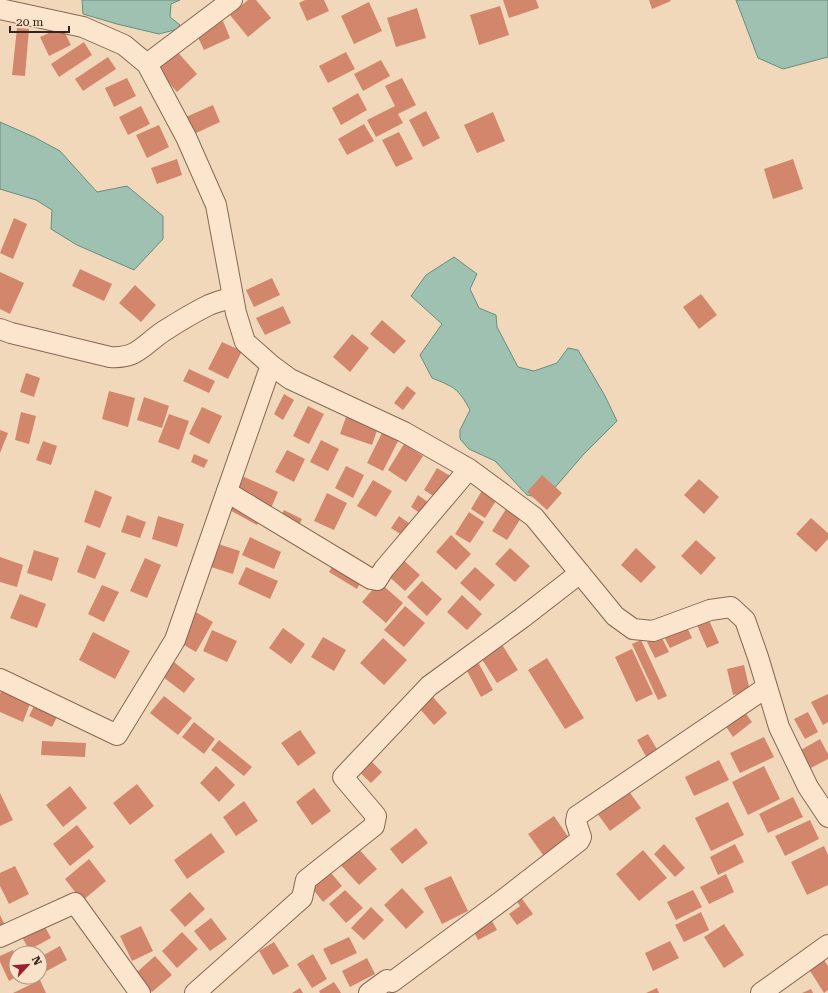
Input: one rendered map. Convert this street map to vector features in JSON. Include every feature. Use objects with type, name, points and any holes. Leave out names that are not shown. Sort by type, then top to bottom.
[{"type":"street","points":[[147,64],[232,0]]},
{"type":"street","points":[[0,9],[83,27],[124,45],[147,64],[186,137],[216,205],[236,313],[245,342],[271,365],[290,379],[404,432],[469,469],[534,517],[615,616],[633,629],[653,631],[710,610],[731,607],[745,620],[768,688],[779,727],[808,787],[828,817]]},
{"type":"street","points":[[0,329],[11,334],[110,357],[121,358],[143,348],[163,331],[207,306],[233,297]]},
{"type":"street","points":[[0,680],[117,735],[175,640],[228,492],[271,365]]},
{"type":"street","points":[[228,492],[371,579],[377,580],[384,569],[469,469]]},
{"type":"street","points":[[195,993],[302,898],[306,880],[374,826],[376,816],[343,777],[430,686],[580,573]]},
{"type":"street","points":[[369,993],[387,980],[392,982],[579,841],[581,837],[576,822],[577,816],[768,688]]},
{"type":"street","points":[[0,937],[75,903],[140,993]]},
{"type":"street","points":[[761,993],[828,945]]},
{"type":"shaded area","points":[[82,0],[180,0],[171,4],[170,17],[180,25],[178,29],[159,34],[117,24],[83,14]]},
{"type":"shaded area","points":[[736,0],[828,0],[828,57],[783,69],[758,58]]},
{"type":"shaded area","points":[[0,122],[34,137],[60,151],[97,192],[127,186],[163,216],[163,239],[134,270],[77,245],[51,229],[52,210],[36,200],[0,189]]},
{"type":"shaded area","points":[[454,257],[477,274],[470,289],[479,308],[496,315],[497,327],[518,367],[534,371],[557,363],[568,348],[578,350],[604,394],[617,421],[583,455],[552,491],[542,498],[527,495],[495,461],[469,449],[460,439],[460,430],[470,410],[455,389],[432,378],[420,355],[442,324],[411,296],[426,275]]},
{"type":"building","points":[[248,0],[256,0],[271,18],[248,37],[230,15]]},
{"type":"building","points":[[305,0],[324,0],[329,11],[307,21],[299,3]]},
{"type":"building","points":[[503,0],[536,0],[539,8],[509,18]]},
{"type":"building","points":[[649,0],[670,0],[671,1],[652,9]]},
{"type":"building","points":[[369,2],[382,31],[354,44],[341,16]]},
{"type":"building","points":[[500,6],[509,35],[479,45],[470,15]]},
{"type":"building","points":[[417,8],[426,38],[396,47],[387,18]]},
{"type":"building","points":[[223,21],[230,38],[204,50],[196,33]]},
{"type":"building","points":[[62,27],[71,45],[49,56],[40,37]]},
{"type":"building","points":[[17,28],[29,29],[25,76],[12,75]]},
{"type":"building","points":[[84,42],[92,55],[59,77],[51,64]]},
{"type":"building","points":[[175,49],[197,74],[177,92],[155,67]]},
{"type":"building","points":[[346,52],[355,69],[328,83],[319,66]]},
{"type":"building","points":[[108,57],[116,69],[83,91],[75,79]]},
{"type":"building","points":[[381,60],[390,76],[363,91],[354,74]]},
{"type":"building","points":[[127,78],[136,96],[114,107],[105,88]]},
{"type":"building","points":[[402,78],[416,105],[398,114],[403,123],[376,137],[367,120],[395,106],[385,86]]},
{"type":"building","points":[[358,93],[367,110],[341,125],[332,108]]},
{"type":"building","points":[[213,105],[220,122],[194,134],[186,117]]},
{"type":"building","points":[[141,106],[150,124],[128,135],[119,117]]},
{"type":"building","points":[[426,111],[440,138],[423,147],[409,120]]},
{"type":"building","points":[[493,112],[505,141],[477,153],[464,125]]},
{"type":"building","points":[[364,124],[374,141],[347,155],[338,139]]},
{"type":"building","points":[[159,125],[169,147],[147,158],[136,135]]},
{"type":"building","points":[[399,132],[413,159],[396,167],[382,140]]},
{"type":"building","points":[[177,159],[182,175],[157,184],[151,168]]},
{"type":"building","points":[[793,159],[803,189],[773,199],[764,169]]},
{"type":"building","points":[[14,218],[27,224],[13,259],[0,253]]},
{"type":"building","points":[[80,269],[112,284],[104,301],[72,286]]},
{"type":"building","points":[[0,272],[24,283],[10,314],[0,309]]},
{"type":"building","points":[[272,278],[280,295],[254,307],[246,290]]},
{"type":"building","points":[[135,285],[156,305],[141,322],[119,303]]},
{"type":"building","points":[[701,294],[717,315],[699,329],[683,307]]},
{"type":"building","points":[[283,306],[291,323],[265,335],[256,318]]},
{"type":"building","points":[[382,320],[406,341],[394,354],[370,334]]},
{"type":"building","points":[[352,334],[369,348],[350,372],[333,357]]},
{"type":"building","points":[[222,342],[242,351],[228,379],[208,369]]},
{"type":"building","points":[[189,369],[215,381],[209,393],[183,381]]},
{"type":"building","points":[[26,373],[40,378],[34,397],[20,392]]},
{"type":"building","points":[[407,386],[416,393],[403,410],[394,403]]},
{"type":"building","points":[[109,391],[135,398],[128,427],[102,419]]},
{"type":"building","points":[[284,394],[294,400],[283,420],[274,414]]},
{"type":"building","points":[[144,397],[169,406],[162,428],[137,420]]},
{"type":"building","points":[[308,406],[324,414],[309,444],[293,436]]},
{"type":"building","points":[[202,407],[222,416],[209,444],[189,434]]},
{"type":"building","points":[[21,412],[36,416],[29,444],[15,440]]},
{"type":"building","points":[[169,414],[189,421],[179,450],[158,442]]},
{"type":"building","points":[[346,417],[378,428],[372,445],[340,434]]},
{"type":"building","points":[[0,430],[8,433],[0,453]]},
{"type":"building","points":[[382,433],[398,441],[383,471],[367,463]]},
{"type":"building","points":[[321,440],[339,449],[328,471],[310,462]]},
{"type":"building","points":[[43,441],[57,446],[51,465],[36,460]]},
{"type":"building","points":[[404,444],[423,456],[406,482],[388,470]]},
{"type":"building","points":[[287,450],[305,459],[294,482],[275,472]]},
{"type":"building","points":[[194,454],[208,460],[204,468],[191,462]]},
{"type":"building","points":[[346,466],[364,475],[353,498],[335,488]]},
{"type":"building","points":[[437,468],[452,477],[438,499],[424,490]]},
{"type":"building","points":[[542,475],[562,493],[547,510],[527,492]]},
{"type":"building","points":[[242,476],[278,492],[271,508],[234,492]]},
{"type":"building","points":[[699,479],[719,497],[704,514],[684,495]]},
{"type":"building","points":[[373,480],[392,491],[376,517],[357,506]]},
{"type":"building","points":[[484,487],[499,496],[485,518],[471,509]]},
{"type":"building","points":[[95,490],[112,497],[100,528],[84,522]]},
{"type":"building","points":[[327,493],[347,503],[334,530],[314,521]]},
{"type":"building","points":[[418,495],[432,505],[424,516],[411,507]]},
{"type":"building","points":[[230,499],[262,516],[257,525],[226,508]]},
{"type":"building","points":[[506,509],[521,518],[507,540],[492,531]]},
{"type":"building","points":[[284,510],[302,519],[291,542],[273,532]]},
{"type":"building","points":[[469,512],[484,522],[470,543],[455,534]]},
{"type":"building","points":[[127,515],[146,522],[140,538],[121,532]]},
{"type":"building","points":[[158,516],[184,524],[177,547],[152,539]]},
{"type":"building","points":[[399,516],[413,526],[405,537],[391,528]]},
{"type":"building","points":[[811,518],[828,533],[828,539],[816,552],[796,534]]},
{"type":"building","points":[[451,535],[471,554],[456,570],[436,552]]},
{"type":"building","points":[[250,537],[281,552],[274,569],[242,555]]},
{"type":"building","points":[[696,540],[716,558],[701,575],[681,556]]},
{"type":"building","points":[[215,543],[240,551],[233,574],[208,566]]},
{"type":"building","points":[[87,545],[106,553],[95,579],[77,572]]},
{"type":"building","points":[[510,548],[530,566],[515,582],[495,564]]},
{"type":"building","points":[[636,548],[656,567],[641,583],[621,565]]},
{"type":"building","points":[[343,549],[370,566],[357,589],[329,572]]},
{"type":"building","points":[[34,550],[59,558],[52,581],[27,573]]},
{"type":"building","points":[[0,557],[23,565],[17,587],[0,582]]},
{"type":"building","points":[[400,557],[420,575],[405,591],[385,573]]},
{"type":"building","points":[[145,558],[161,565],[147,598],[130,591]]},
{"type":"building","points":[[246,567],[278,581],[270,599],[238,584]]},
{"type":"building","points":[[475,567],[495,585],[480,601],[460,583]]},
{"type":"building","points":[[422,581],[442,599],[427,616],[407,597]]},
{"type":"building","points":[[379,582],[403,603],[386,623],[362,602]]},
{"type":"building","points":[[102,585],[119,592],[104,622],[88,614]]},
{"type":"building","points":[[20,594],[46,604],[37,628],[10,618]]},
{"type":"building","points":[[462,595],[482,614],[467,630],[447,612]]},
{"type":"building","points":[[405,606],[425,623],[404,647],[384,630]]},
{"type":"building","points":[[194,611],[213,622],[196,652],[177,641]]},
{"type":"building","points":[[709,620],[719,643],[707,648],[697,625]]},
{"type":"building","points":[[686,625],[692,638],[670,648],[663,635]]},
{"type":"building","points":[[283,628],[305,644],[291,664],[269,648]]},
{"type":"building","points":[[212,630],[237,641],[227,662],[203,651]]},
{"type":"building","points":[[93,632],[130,651],[115,679],[79,660]]},
{"type":"building","points":[[661,636],[669,652],[655,658],[647,642]]},
{"type":"building","points":[[323,637],[346,650],[334,671],[311,657]]},
{"type":"building","points":[[383,638],[407,660],[384,685],[360,663]]},
{"type":"building","points":[[641,640],[667,696],[658,700],[632,644]]},
{"type":"building","points":[[501,643],[518,670],[497,683],[480,656]]},
{"type":"building","points":[[632,649],[653,694],[636,702],[615,657]]},
{"type":"building","points":[[547,658],[584,718],[565,729],[528,670]]},
{"type":"building","points":[[174,662],[195,679],[184,693],[163,677]]},
{"type":"building","points":[[478,662],[493,690],[481,697],[466,669]]},
{"type":"building","points":[[744,665],[750,691],[733,695],[727,669]]},
{"type":"building","points":[[2,689],[31,701],[23,722],[0,712],[0,694]]},
{"type":"building","points":[[828,694],[828,722],[823,725],[811,702]]},
{"type":"building","points":[[164,696],[192,718],[178,735],[150,713]]},
{"type":"building","points":[[432,696],[447,713],[434,725],[419,708]]},
{"type":"building","points":[[36,702],[59,713],[52,727],[29,716]]},
{"type":"building","points":[[744,711],[752,722],[733,737],[725,725]]},
{"type":"building","points":[[808,712],[818,732],[805,739],[794,719]]},
{"type":"building","points":[[194,722],[215,739],[204,754],[182,737]]},
{"type":"building","points":[[300,730],[316,753],[298,766],[281,743]]},
{"type":"building","points":[[648,734],[661,756],[649,762],[637,740]]},
{"type":"building","points":[[764,737],[774,757],[740,773],[730,753]]},
{"type":"building","points":[[820,739],[828,754],[828,759],[811,768],[801,750]]},
{"type":"building","points":[[219,740],[252,767],[244,776],[211,750]]},
{"type":"building","points":[[42,741],[86,743],[85,757],[41,755]]},
{"type":"building","points":[[366,756],[382,772],[371,783],[355,768]]},
{"type":"building","points":[[719,760],[729,780],[694,796],[685,777]]},
{"type":"building","points":[[216,766],[235,785],[219,802],[200,783]]},
{"type":"building","points":[[764,766],[780,799],[748,815],[732,782]]},
{"type":"building","points":[[137,784],[154,806],[130,825],[113,803]]},
{"type":"building","points":[[70,786],[87,808],[63,827],[46,805]]},
{"type":"building","points":[[314,788],[331,811],[312,825],[296,802]]},
{"type":"building","points":[[628,790],[641,808],[610,831],[597,813]]},
{"type":"building","points":[[0,793],[13,820],[0,826]]},
{"type":"building","points":[[793,797],[803,817],[768,833],[759,814]]},
{"type":"building","points":[[244,801],[258,821],[236,836],[223,817]]},
{"type":"building","points":[[728,802],[744,835],[711,851],[695,818]]},
{"type":"building","points":[[554,816],[571,841],[546,859],[528,834]]},
{"type":"building","points":[[810,820],[819,839],[785,856],[775,836]]},
{"type":"building","points":[[77,825],[94,847],[70,866],[53,844]]},
{"type":"building","points":[[416,828],[428,843],[402,864],[390,849]]},
{"type":"building","points":[[211,833],[225,852],[187,879],[174,860]]},
{"type":"building","points":[[664,844],[685,868],[675,877],[654,854]]},
{"type":"building","points":[[735,844],[744,862],[718,875],[710,857]]},
{"type":"building","points":[[355,845],[377,869],[359,885],[337,861]]},
{"type":"building","points":[[824,846],[828,855],[828,885],[807,895],[791,862]]},
{"type":"building","points":[[643,850],[667,878],[639,901],[616,874]]},
{"type":"building","points":[[89,859],[106,881],[82,901],[65,879]]},
{"type":"building","points":[[15,866],[29,894],[9,904],[0,886],[0,873]]},
{"type":"building","points":[[327,868],[342,886],[323,902],[308,883]]},
{"type":"building","points":[[726,874],[734,892],[709,904],[700,887]]},
{"type":"building","points":[[451,876],[468,911],[442,924],[424,888]]},
{"type":"building","points":[[402,888],[424,912],[406,929],[384,905]]},
{"type":"building","points":[[345,890],[363,908],[346,923],[329,904]]},
{"type":"building","points":[[693,890],[702,907],[676,920],[667,902]]},
{"type":"building","points":[[190,892],[205,909],[185,927],[170,910]]},
{"type":"building","points":[[518,893],[533,914],[517,925],[509,914],[520,906],[513,896]]},
{"type":"building","points":[[371,907],[384,920],[364,940],[351,928]]},
{"type":"building","points":[[701,912],[709,930],[684,942],[675,925]]},
{"type":"building","points":[[0,915],[7,929],[0,933]]},
{"type":"building","points":[[211,918],[227,939],[210,951],[194,931]]},
{"type":"building","points":[[491,919],[497,930],[478,940],[472,928]]},
{"type":"building","points":[[43,923],[51,938],[38,945],[26,945],[21,935]]},
{"type":"building","points":[[724,924],[744,955],[724,968],[704,937]]},
{"type":"building","points":[[141,926],[153,951],[132,961],[120,936]]},
{"type":"building","points":[[182,932],[198,949],[177,968],[162,951]]},
{"type":"building","points":[[349,937],[357,953],[331,965],[323,949]]},
{"type":"building","points":[[670,941],[679,958],[653,971],[645,953]]},
{"type":"building","points":[[274,942],[289,966],[273,975],[259,951]]},
{"type":"building","points":[[60,946],[67,960],[48,970],[48,953]]},
{"type":"building","points":[[8,952],[8,979],[0,962],[0,956]]},
{"type":"building","points":[[313,954],[327,979],[312,988],[297,964]]},
{"type":"building","points":[[155,956],[172,975],[152,992],[136,973]]},
{"type":"building","points":[[822,957],[828,966],[828,990],[824,993],[807,966]]},
{"type":"building","points":[[367,958],[375,974],[350,987],[342,971]]},
{"type":"building","points":[[334,982],[341,993],[320,993],[319,991]]},
{"type":"building","points":[[30,985],[42,985],[46,993],[13,993]]},
{"type":"building","points":[[300,988],[303,993],[292,993]]},
{"type":"building","points":[[657,988],[659,993],[646,993]]},
{"type":"building","points":[[811,989],[813,993],[802,993]]}]
